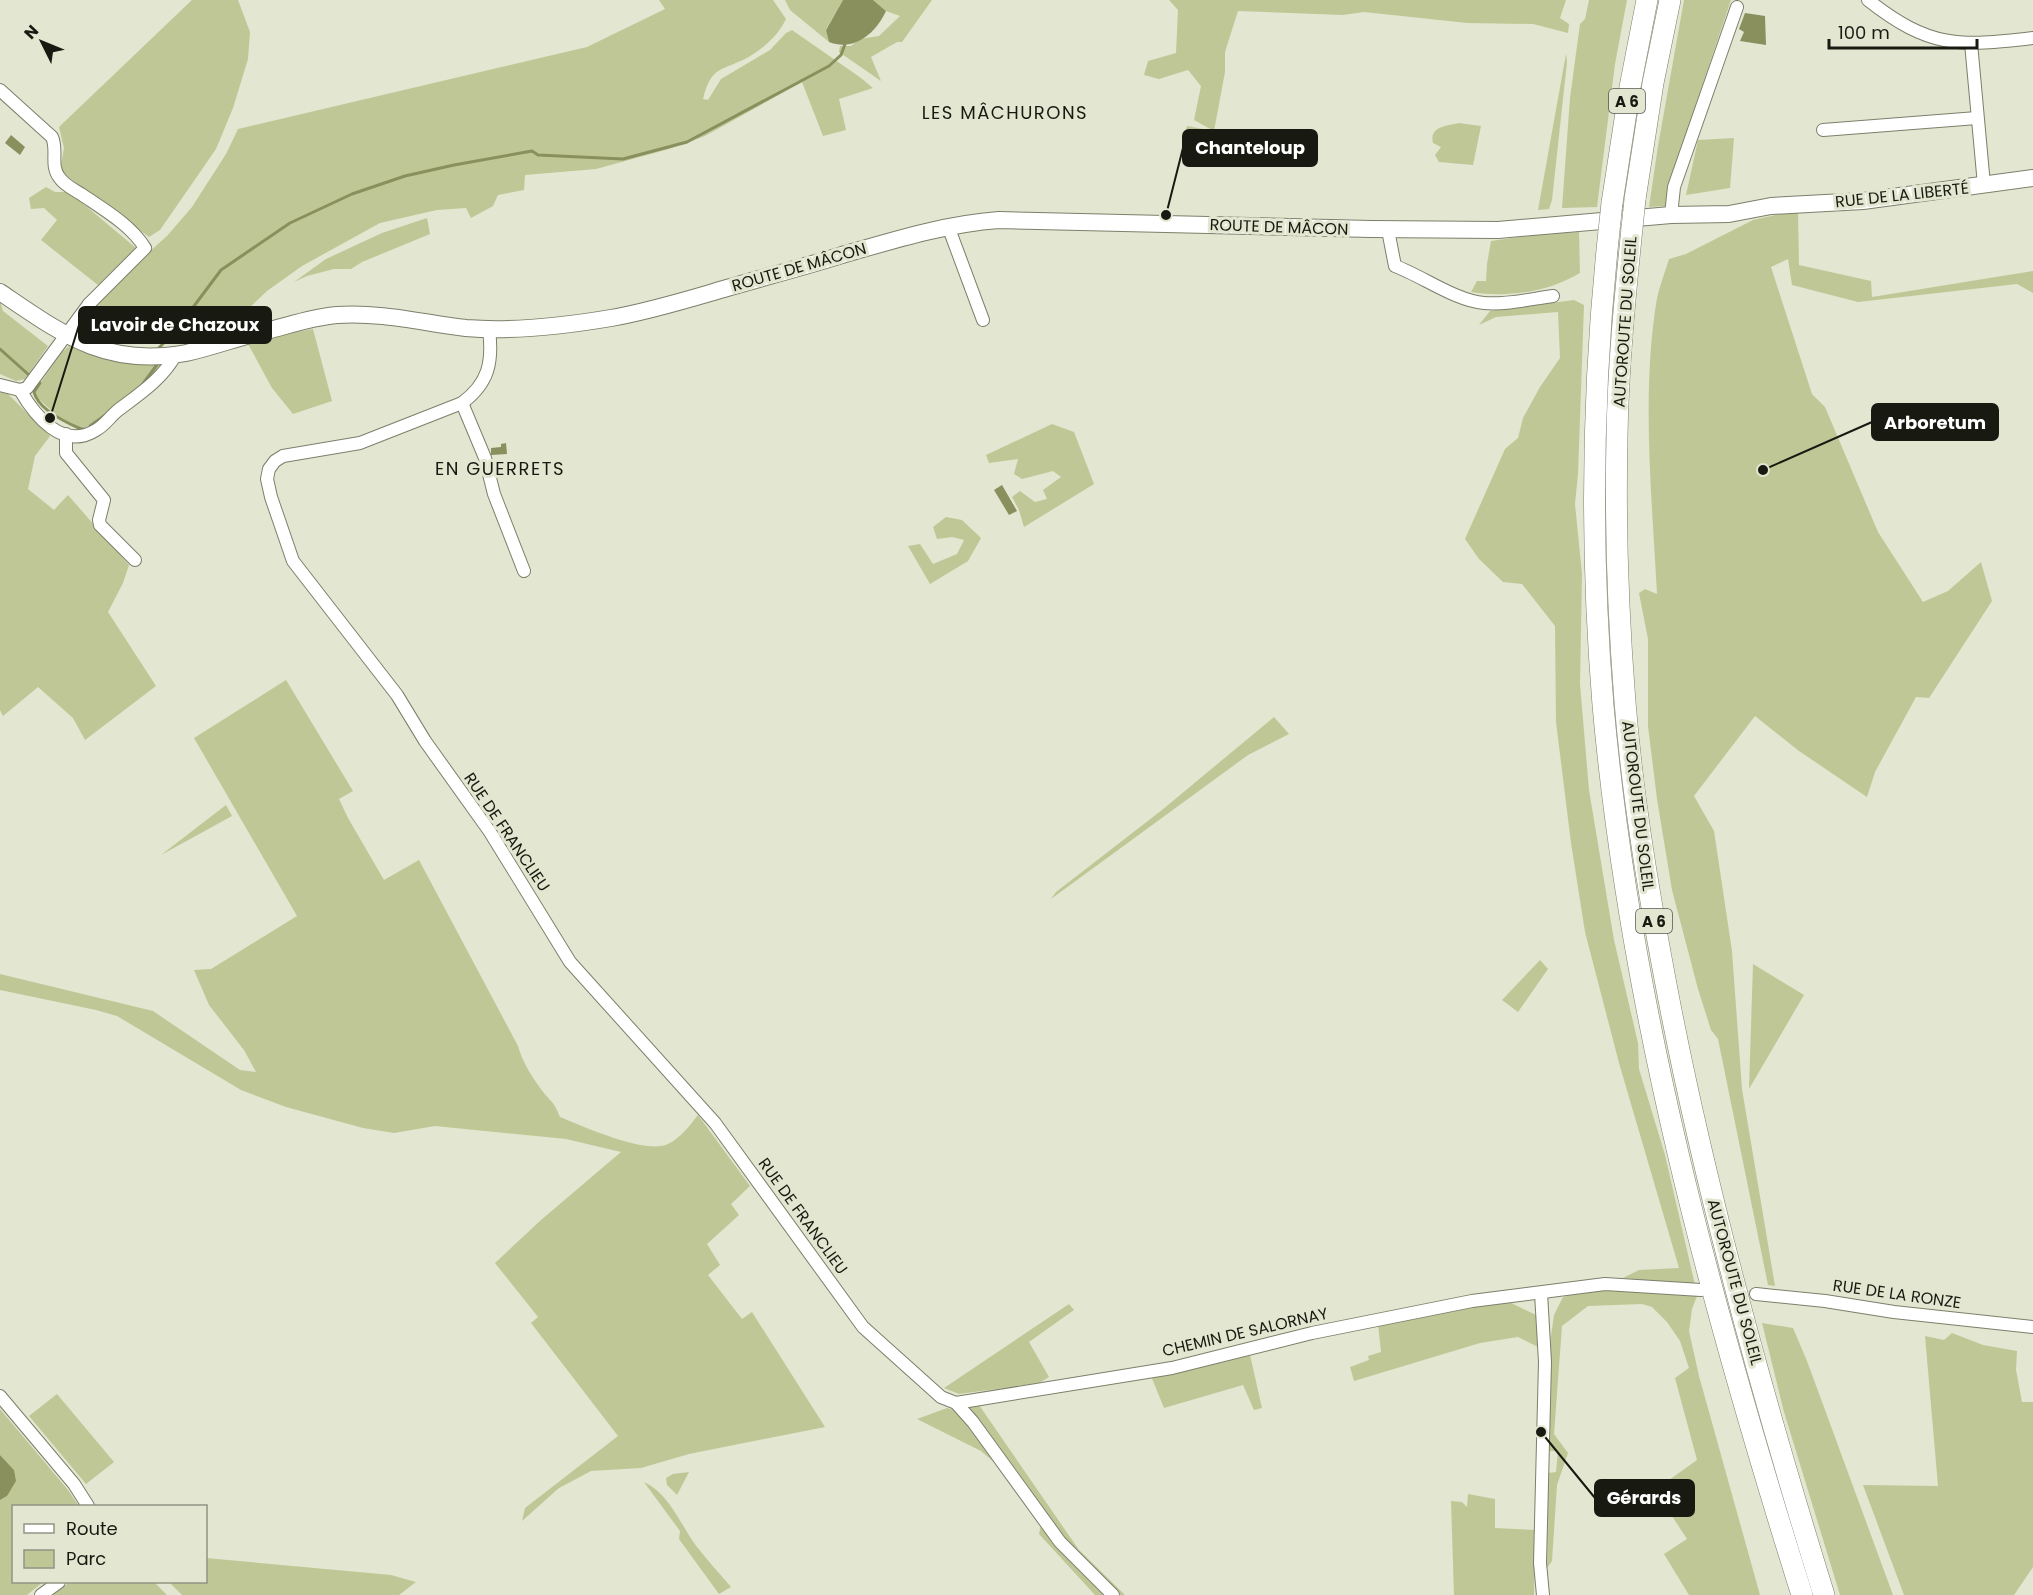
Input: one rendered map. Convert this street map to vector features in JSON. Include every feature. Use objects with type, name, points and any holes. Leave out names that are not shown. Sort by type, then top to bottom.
[{"type":"highway","name":"AUTOROUTE DU SOLEIL","points":[[1647,0],[1630,87],[1619,221],[1616,534],[1625,705],[1640,831],[1658,945],[1703,1159],[1773,1426],[1824,1595]]},
{"type":"highway","name":"AUTOROUTE DU SOLEIL","points":[[1670,0],[1653,83],[1635,199],[1619,221],[1601,312],[1595,434],[1595,532],[1604,706],[1620,848],[1657,1056],[1683,1169],[1752,1432],[1802,1595]]},
{"type":"street","points":[[1868,0],[1894,20],[1915,32],[1934,39],[1986,44],[2033,38]]},
{"type":"street","points":[[1671,215],[1674,187],[1737,7]]},
{"type":"street","points":[[1971,44],[1984,185]]},
{"type":"street","points":[[0,90],[52,136],[55,141],[54,165],[58,176],[140,239],[145,248],[127,263],[89,304],[27,388],[21,390],[0,385]]},
{"type":"street","points":[[1824,130],[1977,118]]},
{"type":"street","name":"RUE DE LA LIBERTÉ","points":[[1619,221],[1671,215],[1729,214],[1770,206],[1863,201],[2033,178]]},
{"type":"street","name":"ROUTE DE MÂCON","points":[[0,292],[66,335],[96,348],[122,354],[163,355],[336,315],[369,314],[489,329],[553,327],[613,318],[660,307],[948,226],[999,220],[1388,230],[1498,230],[1619,221]]},
{"type":"street","points":[[948,226],[983,320]]},
{"type":"street","points":[[1388,230],[1395,266],[1447,291],[1481,303],[1553,296]]},
{"type":"street","points":[[89,304],[88,332],[96,348]]},
{"type":"street","name":"RUE DE FRANCLIEU","points":[[489,329],[490,361],[486,377],[476,392],[462,403],[360,443],[283,456],[275,461],[269,469],[267,479],[293,561],[397,694],[425,741],[490,832],[570,962],[715,1123],[863,1327],[941,1397],[956,1404]]},
{"type":"street","points":[[21,390],[29,406],[44,423],[60,433],[79,437],[96,431],[168,368],[163,355]]},
{"type":"street","points":[[462,403],[485,458],[494,494],[524,571]]},
{"type":"street","points":[[66,434],[66,453],[104,500],[100,525],[135,560]]},
{"type":"street","points":[[1543,1595],[1540,1563],[1545,1362],[1541,1293],[1605,1284],[1701,1290]]},
{"type":"street","name":"CHEMIN DE SALORNAY","points":[[956,1404],[1172,1368],[1312,1333],[1451,1305],[1541,1293]]},
{"type":"street","name":"RUE DE LA RONZE","points":[[1756,1294],[1825,1300],[1894,1312],[2033,1327]]},
{"type":"street","points":[[0,1396],[75,1484],[87,1505]]},
{"type":"street","points":[[956,1404],[984,1435],[1060,1542],[1113,1595]]},
{"type":"street","points":[[41,1595],[56,1583]]},
{"type":"green space","points":[[192,0],[238,0],[250,32],[248,59],[233,108],[216,149],[160,230],[149,237],[60,171],[64,148],[59,127]]},
{"type":"green space","points":[[659,0],[773,0],[786,19],[779,31],[763,47],[713,75],[703,99],[708,100],[721,79],[770,50],[786,33],[792,30],[873,88],[839,99],[846,130],[823,136],[802,82],[705,136],[669,149],[596,169],[525,175],[524,190],[498,195],[493,206],[471,218],[466,208],[437,210],[380,223],[302,266],[267,291],[247,310],[215,330],[172,344],[123,340],[99,332],[94,307],[113,284],[167,236],[192,207],[226,154],[238,129],[587,47],[665,9]]},
{"type":"green space","points":[[785,0],[843,0],[826,29],[829,42],[790,10]]},
{"type":"green space","points":[[873,0],[932,0],[902,42],[897,42],[871,57],[881,81],[839,52],[840,46],[851,46],[860,39],[879,36],[900,16],[886,11]]},
{"type":"green space","points":[[1169,0],[1566,0],[1560,18],[1569,24],[1568,33],[1533,24],[1467,23],[1364,12],[1343,15],[1238,11],[1225,52],[1225,72],[1214,131],[1194,120],[1201,86],[1188,70],[1159,79],[1144,75],[1148,61],[1176,53],[1178,10]]},
{"type":"green space","points":[[1589,0],[1627,0],[1615,64],[1597,207],[1562,208],[1570,98],[1580,24],[1585,19]]},
{"type":"green space","points":[[1684,0],[1731,0],[1668,187],[1667,206],[1649,207],[1658,146]]},
{"type":"green space","points":[[1566,54],[1552,200],[1549,209],[1538,210]]},
{"type":"green space","points":[[1459,123],[1481,126],[1473,165],[1439,162],[1435,155],[1441,147],[1433,143],[1432,137],[1436,130]]},
{"type":"green space","points":[[1187,126],[1208,130],[1206,142],[1184,137]]},
{"type":"green space","points":[[1734,138],[1730,188],[1686,195],[1698,140]]},
{"type":"green space","points":[[46,187],[55,192],[69,192],[136,248],[98,285],[41,240],[57,220],[44,208],[31,209],[29,198]]},
{"type":"green space","points":[[1798,210],[1799,265],[1871,281],[1872,297],[2033,271],[2033,293],[2017,284],[1858,302],[1792,285],[1788,259],[1771,267],[1812,394],[1825,407],[1878,532],[1923,602],[1948,591],[1981,562],[1992,601],[1929,698],[1916,697],[1875,772],[1867,797],[1799,751],[1755,716],[1694,796],[1714,831],[1732,951],[1742,1089],[1775,1286],[1768,1285],[1718,1039],[1711,1030],[1698,989],[1672,890],[1648,726],[1648,639],[1639,593],[1645,589],[1657,594],[1649,446],[1650,371],[1657,298],[1669,259],[1686,254],[1753,220]]},
{"type":"green space","points":[[427,218],[430,234],[362,262],[351,269],[334,269],[294,282],[326,259],[382,233]]},
{"type":"green space","points":[[1579,232],[1580,273],[1568,280],[1541,289],[1513,294],[1471,292],[1477,281],[1486,281],[1491,241],[1541,234]]},
{"type":"green space","points":[[1574,300],[1584,305],[1575,504],[1582,574],[1580,684],[1589,790],[1614,940],[1638,1043],[1639,1069],[1665,1155],[1695,1285],[1623,1278],[1639,1270],[1679,1268],[1619,1063],[1585,932],[1556,722],[1555,626],[1522,584],[1503,582],[1479,559],[1465,539],[1505,449],[1518,438],[1523,418],[1540,387],[1560,358],[1558,312],[1496,317],[1479,325],[1490,311]]},
{"type":"green space","points":[[0,301],[3,311],[48,346],[25,379],[16,381],[0,374]]},
{"type":"green space","points":[[313,329],[332,401],[293,414],[272,388],[247,342]]},
{"type":"green space","points":[[69,346],[127,363],[164,363],[125,400],[103,417],[81,429],[61,419],[33,394],[60,354]]},
{"type":"green space","points":[[0,391],[5,391],[50,436],[35,456],[28,489],[54,510],[68,495],[129,565],[123,583],[108,612],[156,686],[85,740],[73,718],[38,687],[3,716],[0,710]]},
{"type":"green space","points":[[1052,424],[1074,432],[1094,484],[1024,527],[1012,497],[1020,491],[1035,502],[1047,499],[1043,490],[1061,477],[1053,471],[1022,479],[1014,474],[1018,459],[989,463],[986,455]]},
{"type":"green space","points":[[946,517],[962,520],[981,538],[968,561],[930,584],[908,546],[920,544],[933,564],[957,554],[964,540],[952,537],[937,539],[933,527]]},
{"type":"green space","points":[[286,680],[353,791],[339,799],[384,880],[419,860],[518,1046],[532,1077],[555,1106],[560,1117],[630,1143],[658,1146],[668,1144],[677,1138],[698,1115],[750,1186],[731,1204],[739,1215],[707,1244],[720,1265],[708,1275],[742,1319],[752,1312],[825,1427],[689,1454],[641,1468],[591,1471],[559,1488],[522,1521],[525,1508],[618,1436],[531,1323],[538,1317],[495,1263],[541,1220],[621,1152],[566,1139],[435,1126],[394,1133],[363,1128],[286,1107],[241,1090],[117,1016],[0,990],[0,974],[153,1011],[240,1070],[256,1072],[244,1050],[209,1005],[194,970],[211,969],[297,916],[194,738]]},
{"type":"green space","points":[[1274,717],[1289,734],[1248,755],[1051,899],[1056,892],[1162,810]]},
{"type":"green space","points":[[226,805],[232,816],[161,855]]},
{"type":"green space","points":[[1540,960],[1548,969],[1518,1012],[1502,1000]]},
{"type":"green space","points":[[1753,964],[1804,995],[1749,1089]]},
{"type":"green space","points":[[1600,1288],[1697,1296],[1692,1309],[1689,1331],[1699,1376],[1760,1595],[1689,1595],[1664,1554],[1687,1539],[1655,1490],[1697,1460],[1675,1378],[1689,1368],[1680,1341],[1667,1322],[1652,1307],[1642,1304],[1588,1306],[1562,1326],[1554,1434],[1568,1453],[1557,1485],[1552,1561],[1547,1568],[1548,1473],[1556,1472],[1558,1451],[1549,1451],[1551,1336],[1554,1315],[1563,1297]]},
{"type":"green space","points":[[1509,1302],[1536,1315],[1538,1347],[1518,1337],[1480,1343],[1354,1381],[1350,1367],[1369,1360],[1368,1356],[1381,1352],[1378,1324],[1478,1304]]},
{"type":"green space","points":[[1069,1304],[1074,1310],[1029,1342],[1049,1377],[1039,1383],[959,1394],[944,1388]]},
{"type":"green space","points":[[1762,1323],[1793,1328],[1893,1595],[1840,1595],[1784,1412]]},
{"type":"green space","points":[[1952,1333],[1983,1345],[2017,1351],[2016,1370],[2022,1402],[2033,1402],[2033,1567],[2014,1595],[1904,1595],[1863,1485],[1938,1486],[1925,1336],[1944,1340]]},
{"type":"green space","points":[[1250,1355],[1262,1408],[1254,1410],[1243,1385],[1164,1408],[1151,1376],[1175,1373]]},
{"type":"green space","points":[[57,1394],[114,1462],[86,1484],[29,1416]]},
{"type":"green space","points":[[979,1405],[1079,1550],[1125,1595],[1118,1595],[1062,1537],[987,1431],[964,1407]]},
{"type":"green space","points":[[947,1408],[957,1411],[995,1463],[981,1451],[917,1419]]},
{"type":"green space","points":[[0,1409],[78,1505],[12,1505],[12,1583],[42,1583],[27,1595],[0,1595],[0,1500],[7,1496],[14,1470],[0,1455]]},
{"type":"green space","points":[[689,1472],[677,1495],[667,1485],[666,1478],[673,1474]]},
{"type":"green space","points":[[644,1482],[653,1487],[668,1502],[697,1547],[731,1587],[719,1594],[679,1539],[680,1531]]},
{"type":"green space","points":[[1468,1494],[1495,1499],[1495,1528],[1535,1530],[1534,1595],[1454,1595],[1451,1501],[1462,1502],[1467,1507]]},
{"type":"green space","points":[[1041,1525],[1106,1595],[1095,1595],[1039,1534]]},
{"type":"green space","points":[[207,1558],[391,1575],[416,1582],[399,1595],[182,1595],[170,1583],[207,1583]]},
{"type":"green space","points":[[69,1583],[155,1583],[167,1595],[52,1595]]},
{"type":"shaded area","points":[[843,0],[873,0],[886,11],[876,27],[863,38],[847,44],[829,42],[826,30]]},
{"type":"shaded area","points":[[1745,13],[1765,16],[1766,45],[1740,41],[1744,32],[1739,29]]},
{"type":"shaded area","points":[[11,135],[25,147],[20,155],[5,143]]},
{"type":"shaded area","points":[[506,443],[507,454],[491,455],[491,448],[501,447],[501,444]]},
{"type":"shaded area","points":[[1002,485],[1017,511],[1009,515],[994,490]]},
{"type":"shaded area","points":[[0,1455],[14,1470],[16,1481],[7,1496],[0,1500]]},
{"type":"waterway","points":[[157,350],[176,330],[221,270],[290,223],[352,194],[405,176],[532,151],[538,155],[623,159],[687,142],[829,66],[841,55],[845,44]]},
{"type":"waterway","points":[[0,349],[29,375]]},
{"type":"waterway","points":[[142,385],[159,362]]},
{"type":"waterway","points":[[40,383],[34,392],[41,404],[61,419],[84,429]]},
{"type":"waterway","points":[[90,426],[104,416]]},
{"type":"place","name":"Chanteloup","points":[[1166,215]]},
{"type":"place","name":"Lavoir de Chazoux","points":[[50,418]]},
{"type":"place","name":"Arboretum","points":[[1763,470]]},
{"type":"place","name":"Gérards","points":[[1541,1432]]},
{"type":"district","name":"LES MÂCHURONS","points":[[1005,112]]},
{"type":"district","name":"EN GUERRETS","points":[[500,468]]}]
